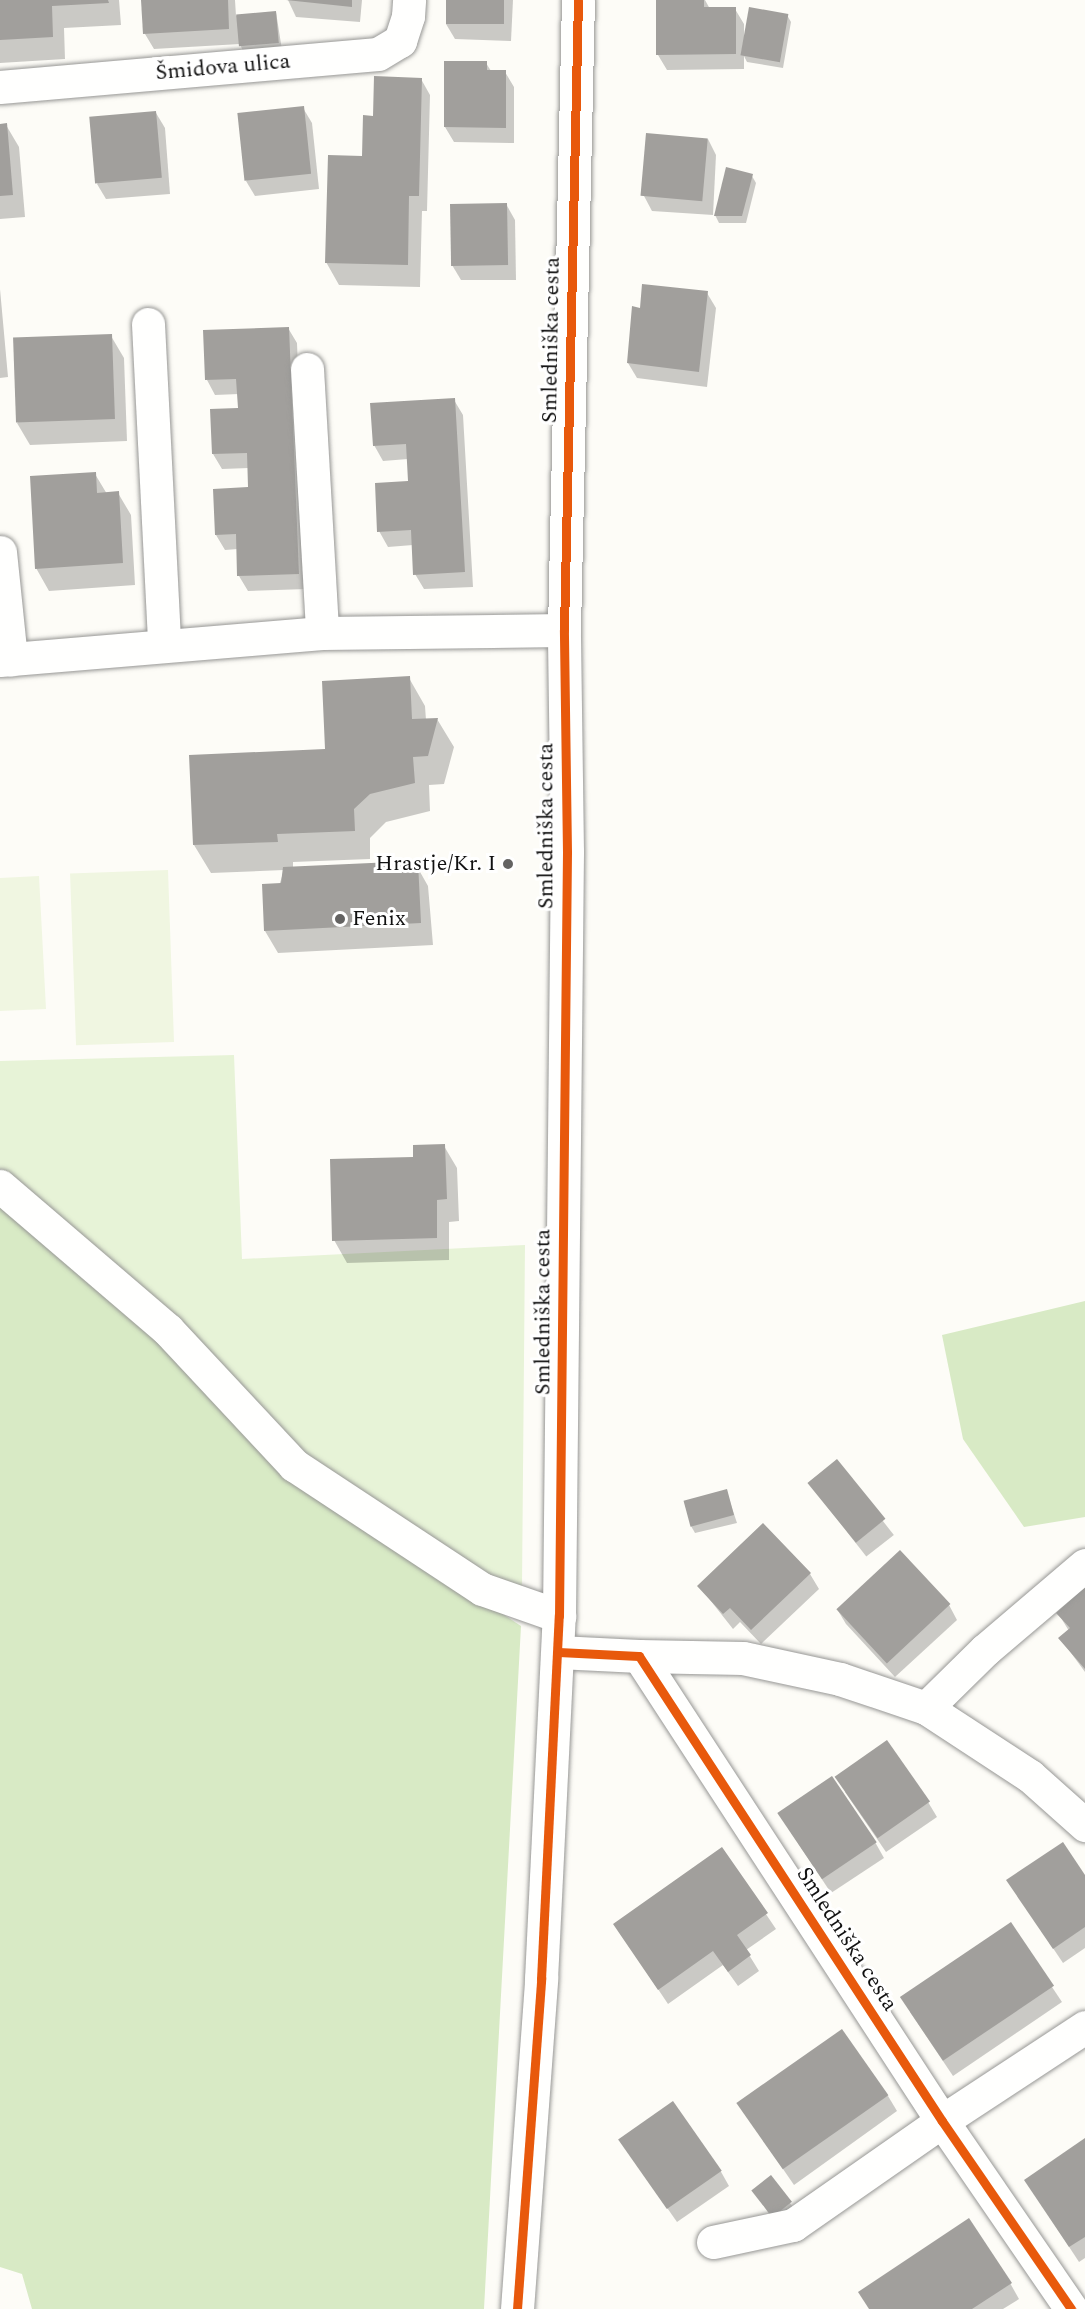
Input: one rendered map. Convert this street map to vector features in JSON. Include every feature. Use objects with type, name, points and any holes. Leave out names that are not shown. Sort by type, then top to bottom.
[{"type":"street","name":"Šmidova ulica","points":[[0,87],[378,54],[400,41],[408,16],[409,0]]},
{"type":"street","name":"Smledniška cesta","points":[[517,2309],[559,1616],[567,852],[564,630],[578,0]]},
{"type":"street","points":[[148,324],[164,644]]},
{"type":"street","points":[[307,369],[322,633]]},
{"type":"street","points":[[0,552],[5,660],[164,644],[322,633],[564,630]]},
{"type":"street","points":[[0,1186],[168,1330],[294,1465],[482,1589],[559,1616]]},
{"type":"street","points":[[926,1708],[985,1650],[1085,1565]]},
{"type":"street","points":[[558,1652],[743,1658],[840,1679],[926,1708],[1030,1776],[1085,1824]]},
{"type":"street","name":"Smledniška cesta","points":[[639,1656],[942,2121],[1073,2296]]},
{"type":"street","points":[[712,2242],[793,2225],[942,2121],[1085,2028]]},
{"type":"green space","points":[[168,870],[174,1042],[76,1045],[70,873]]},
{"type":"green space","points":[[39,876],[46,1009],[0,1011],[0,878]]},
{"type":"green space","points":[[234,1055],[242,1259],[525,1245],[522,1587],[494,1582],[300,1458],[0,1169],[0,1061]]},
{"type":"green space","points":[[0,1199],[100,1281],[287,1471],[521,1626],[484,2309],[32,2309],[22,2274],[0,2267]]},
{"type":"green space","points":[[1085,1301],[1085,1517],[1024,1527],[963,1439],[942,1335]]},
{"type":"building","points":[[0,0],[108,0],[109,3],[52,6],[53,37],[0,40]]},
{"type":"building","points":[[141,0],[228,0],[229,29],[143,34]]},
{"type":"building","points":[[286,0],[352,0],[352,7]]},
{"type":"building","points":[[446,0],[504,0],[504,24],[446,24]]},
{"type":"building","points":[[656,0],[704,0],[704,7],[736,7],[736,54],[656,55]]},
{"type":"building","points":[[749,7],[788,14],[780,62],[740,55]]},
{"type":"building","points":[[276,11],[279,43],[239,46],[236,14]]},
{"type":"building","points":[[444,61],[487,61],[487,70],[506,70],[506,128],[444,127]]},
{"type":"building","points":[[374,76],[422,78],[419,196],[409,196],[408,265],[325,263],[328,155],[362,156],[363,115],[373,116]]},
{"type":"building","points":[[304,106],[311,174],[244,181],[237,113]]},
{"type":"building","points":[[156,111],[162,178],[95,184],[89,117]]},
{"type":"building","points":[[7,123],[13,195],[0,196],[0,124]]},
{"type":"building","points":[[646,133],[708,138],[702,201],[641,196]]},
{"type":"building","points":[[726,167],[753,174],[742,216],[714,216]]},
{"type":"building","points":[[507,203],[508,265],[451,266],[450,204]]},
{"type":"building","points":[[642,284],[708,291],[699,372],[627,363],[632,306],[640,308]]},
{"type":"building","points":[[289,327],[299,574],[237,576],[236,534],[215,535],[213,489],[248,487],[247,453],[212,454],[210,409],[238,408],[236,379],[205,380],[203,330]]},
{"type":"building","points":[[112,334],[115,419],[16,422],[13,337]]},
{"type":"building","points":[[455,398],[465,572],[413,575],[411,530],[377,532],[375,483],[408,481],[406,444],[373,446],[370,403]]},
{"type":"building","points":[[96,472],[97,493],[119,491],[123,563],[35,569],[30,476]]},
{"type":"building","points":[[410,676],[412,719],[438,718],[428,756],[413,757],[415,783],[370,794],[354,809],[355,831],[277,834],[278,842],[193,845],[189,755],[325,749],[322,681]]},
{"type":"building","points":[[418,862],[421,923],[264,931],[262,884],[281,883],[283,867]]},
{"type":"building","points":[[445,1144],[447,1199],[437,1200],[437,1238],[332,1241],[330,1159],[413,1157],[413,1145]]},
{"type":"building","points":[[837,1459],[885,1519],[856,1543],[807,1483]]},
{"type":"building","points":[[727,1489],[734,1515],[691,1527],[684,1501]]},
{"type":"building","points":[[763,1523],[811,1573],[751,1630],[730,1608],[723,1614],[697,1586]]},
{"type":"building","points":[[900,1550],[950,1604],[887,1663],[836,1609]]},
{"type":"building","points":[[1085,1587],[1085,1669],[1058,1638],[1070,1628],[1056,1613]]},
{"type":"building","points":[[887,1740],[930,1801],[878,1838],[835,1777]]},
{"type":"building","points":[[832,1776],[877,1842],[822,1879],[777,1813]]},
{"type":"building","points":[[1063,1842],[1085,1875],[1085,1927],[1053,1949],[1006,1880]]},
{"type":"building","points":[[722,1847],[768,1913],[737,1935],[751,1955],[728,1972],[713,1951],[658,1990],[613,1924]]},
{"type":"building","points":[[1011,1922],[1054,1986],[943,2061],[900,1997]]},
{"type":"building","points":[[842,2029],[888,2095],[783,2169],[736,2103]]},
{"type":"building","points":[[673,2101],[722,2171],[667,2209],[618,2139]]},
{"type":"building","points":[[1085,2138],[1085,2237],[1069,2247],[1024,2180]]},
{"type":"building","points":[[771,2175],[792,2202],[772,2217],[751,2190]]},
{"type":"building","points":[[969,2218],[1012,2283],[972,2309],[869,2309],[858,2292]]},
{"type":"cycle path","points":[[517,2309],[541,1979],[559,1616],[567,852],[564,630],[578,0]]},
{"type":"cycle path","points":[[558,1652],[639,1656],[942,2121],[1071,2309]]},
{"type":"place","name":"Hrastje/Kr. I","points":[[508,864]]},
{"type":"place","name":"Fenix","points":[[340,919]]}]
